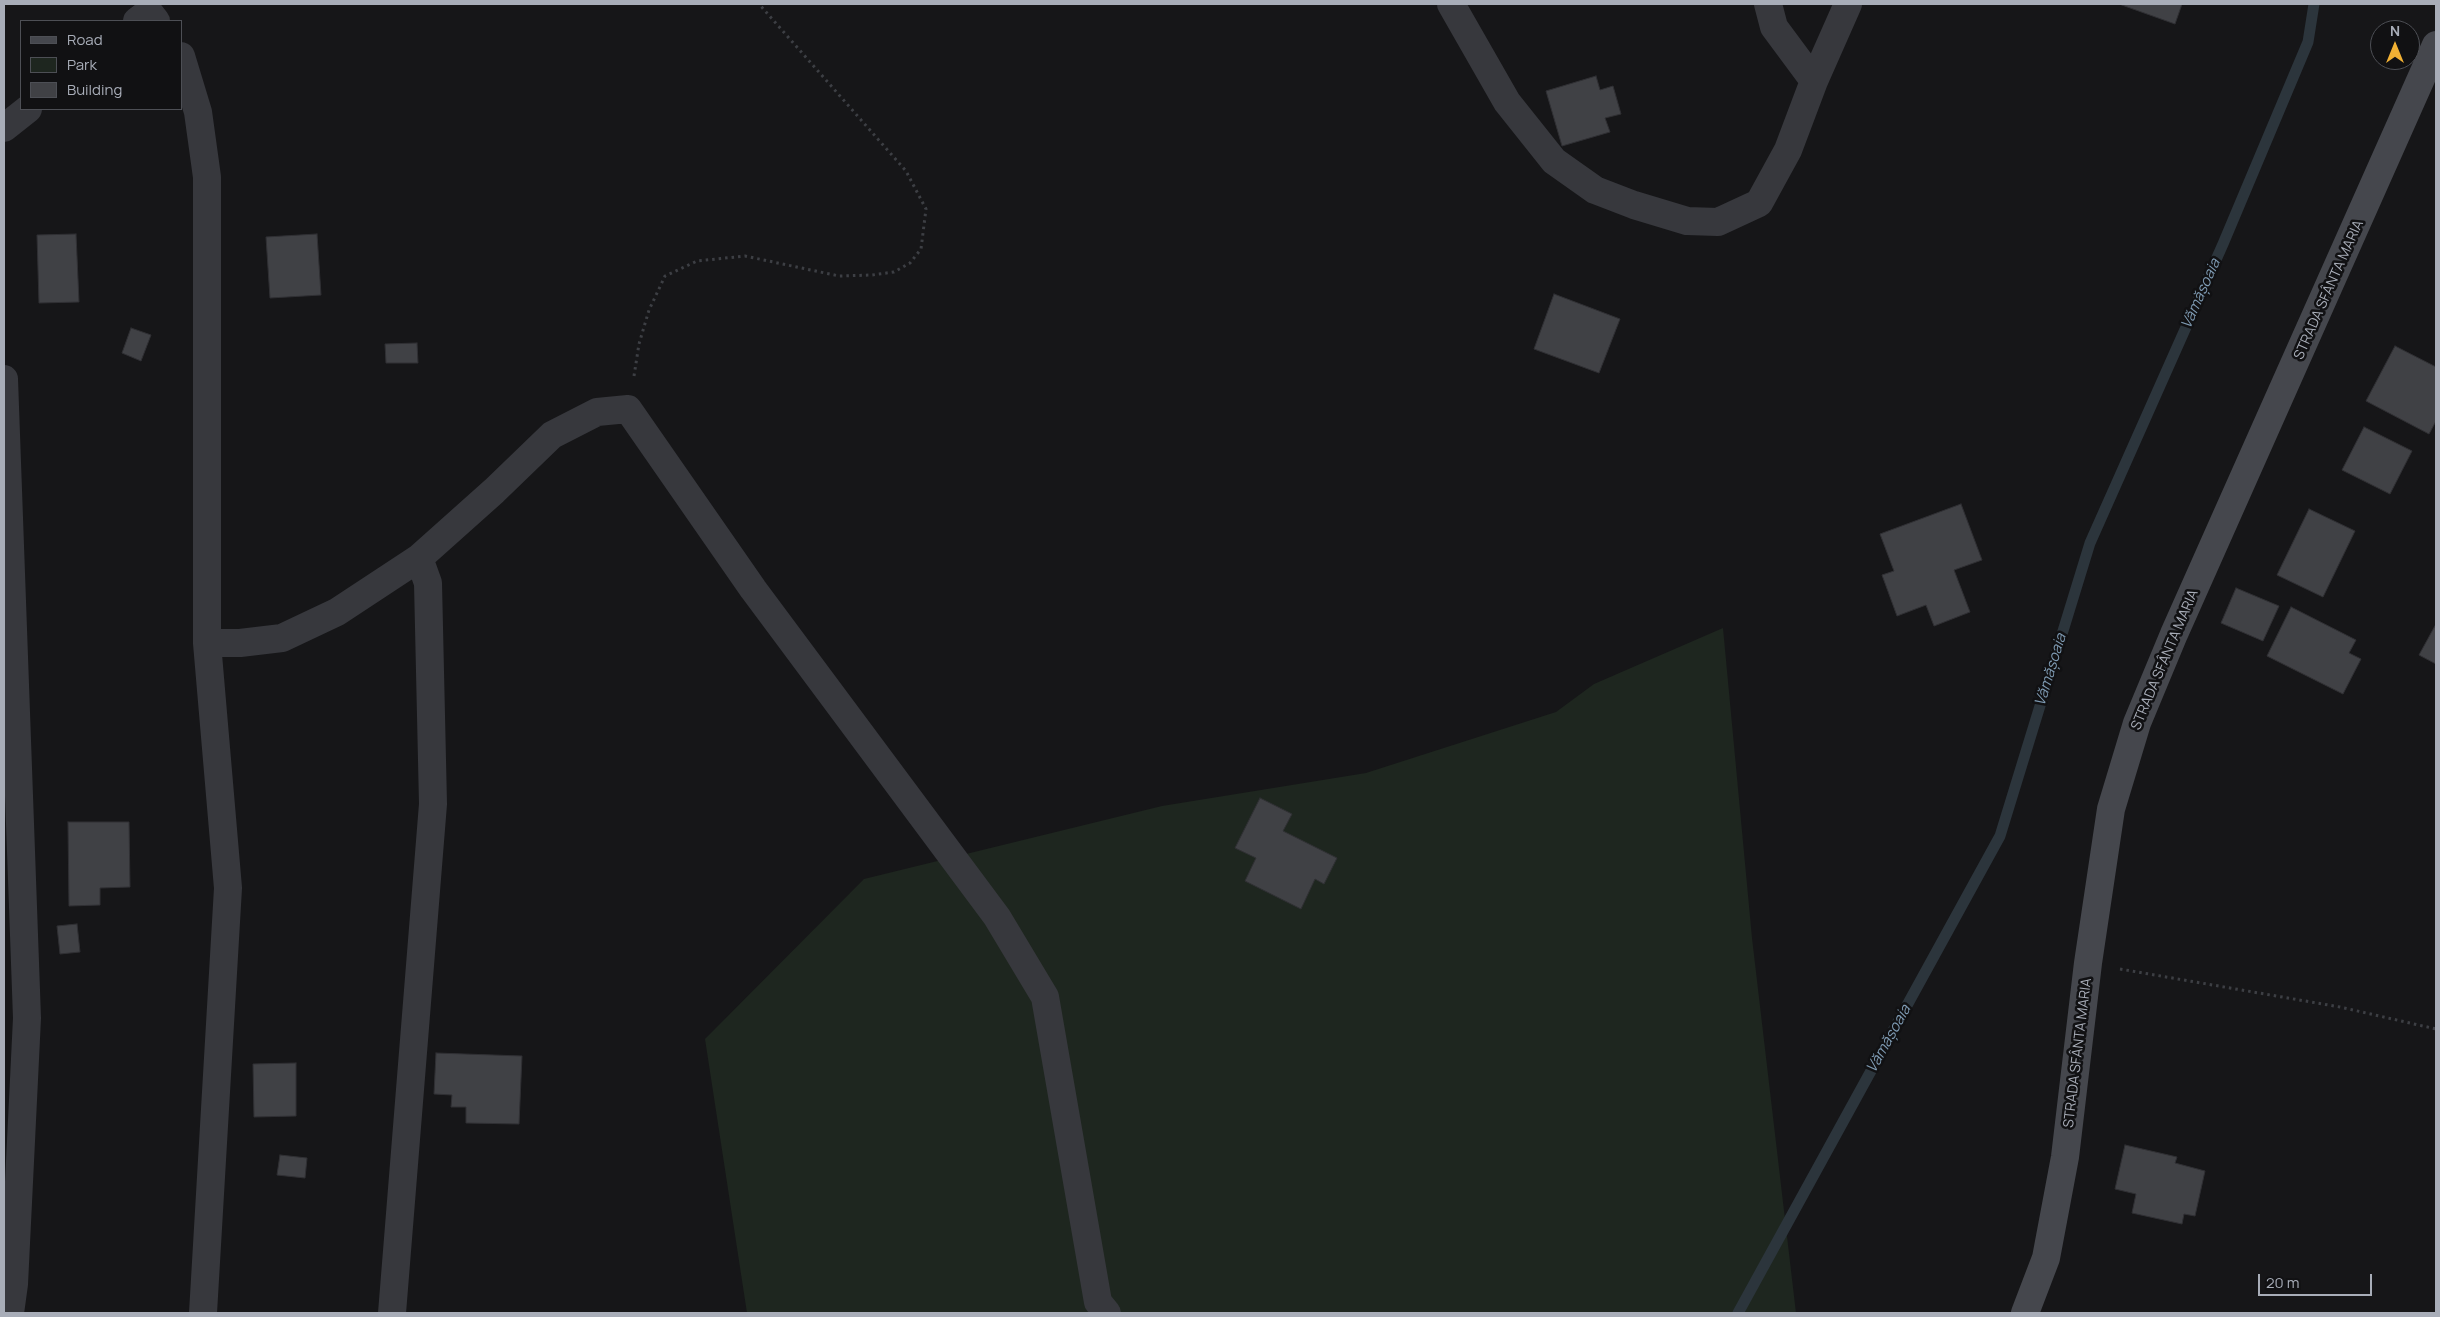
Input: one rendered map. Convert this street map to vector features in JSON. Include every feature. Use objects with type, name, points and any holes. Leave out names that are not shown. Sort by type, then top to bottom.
[{"type":"main road","name":"STRADA SFÂNTA MARIA","points":[[2025,1313],[2046,1258],[2065,1157],[2088,963],[2111,809],[2137,723],[2174,634],[2436,45]]},
{"type":"street","points":[[1451,4],[1507,102],[1554,161],[1595,190],[1634,205],[1687,221],[1718,222],[1759,204],[1788,150],[1814,81],[1848,4]]},
{"type":"street","points":[[1768,4],[1774,27],[1814,81]]},
{"type":"street","points":[[182,59],[198,112],[207,177],[208,643],[228,888],[204,1313]]},
{"type":"street","points":[[4,128],[27,110]]},
{"type":"street","points":[[4,379],[27,1018],[14,1284],[10,1313]]},
{"type":"street","points":[[208,643],[240,643],[282,638],[337,612],[419,558],[494,491],[552,435],[597,412],[628,409],[753,589],[997,918],[1045,997],[1098,1302],[1107,1313]]},
{"type":"street","points":[[392,1313],[433,804],[428,584],[419,558]]},
{"type":"path","points":[[628,409],[639,344],[649,310],[664,276],[697,261],[745,256],[839,276],[872,275],[894,272],[910,263],[921,249],[926,208],[906,171],[759,4]]},
{"type":"path","points":[[2088,963],[2340,1007],[2436,1029]]},
{"type":"green space","points":[[1723,628],[1752,938],[1796,1313],[747,1313],[705,1039],[864,879],[1162,806],[1366,773],[1556,712],[1594,684]]},
{"type":"building","points":[[2119,4],[2182,4],[2175,24]]},
{"type":"building","points":[[1596,76],[1600,90],[1613,86],[1621,114],[1605,118],[1610,132],[1562,146],[1546,91]]},
{"type":"building","points":[[76,234],[79,302],[39,303],[37,235]]},
{"type":"building","points":[[317,234],[321,295],[270,298],[266,237]]},
{"type":"building","points":[[1554,294],[1620,319],[1599,373],[1534,349]]},
{"type":"building","points":[[131,328],[151,335],[141,361],[122,353]]},
{"type":"building","points":[[417,343],[418,363],[386,363],[385,344]]},
{"type":"building","points":[[2395,346],[2436,367],[2436,421],[2429,434],[2366,401]]},
{"type":"building","points":[[2364,427],[2412,451],[2390,494],[2342,470]]},
{"type":"building","points":[[1961,504],[1982,560],[1954,570],[1970,612],[1934,626],[1926,605],[1897,616],[1882,575],[1894,571],[1880,534]]},
{"type":"building","points":[[2309,509],[2355,531],[2323,597],[2277,575]]},
{"type":"building","points":[[2236,588],[2279,606],[2263,641],[2221,623]]},
{"type":"building","points":[[2291,607],[2356,640],[2349,653],[2361,659],[2343,694],[2267,656]]},
{"type":"building","points":[[2436,624],[2436,664],[2419,655]]},
{"type":"building","points":[[1260,798],[1292,814],[1283,831],[1337,858],[1324,884],[1315,879],[1301,909],[1245,881],[1256,858],[1235,848]]},
{"type":"building","points":[[68,822],[129,822],[130,887],[100,888],[100,905],[69,906]]},
{"type":"building","points":[[77,924],[80,952],[60,954],[57,926]]},
{"type":"building","points":[[436,1053],[522,1056],[519,1124],[466,1123],[466,1107],[451,1107],[452,1095],[434,1094]]},
{"type":"building","points":[[296,1063],[296,1116],[254,1117],[253,1064]]},
{"type":"building","points":[[2125,1145],[2177,1157],[2175,1163],[2205,1171],[2195,1216],[2184,1214],[2182,1224],[2132,1213],[2136,1194],[2115,1189]]},
{"type":"building","points":[[280,1155],[307,1158],[305,1178],[277,1175]]},
{"type":"waterway","name":"Vămășoaia","points":[[1738,1313],[2000,836],[2090,543],[2223,244],[2308,42],[2314,4]]}]
